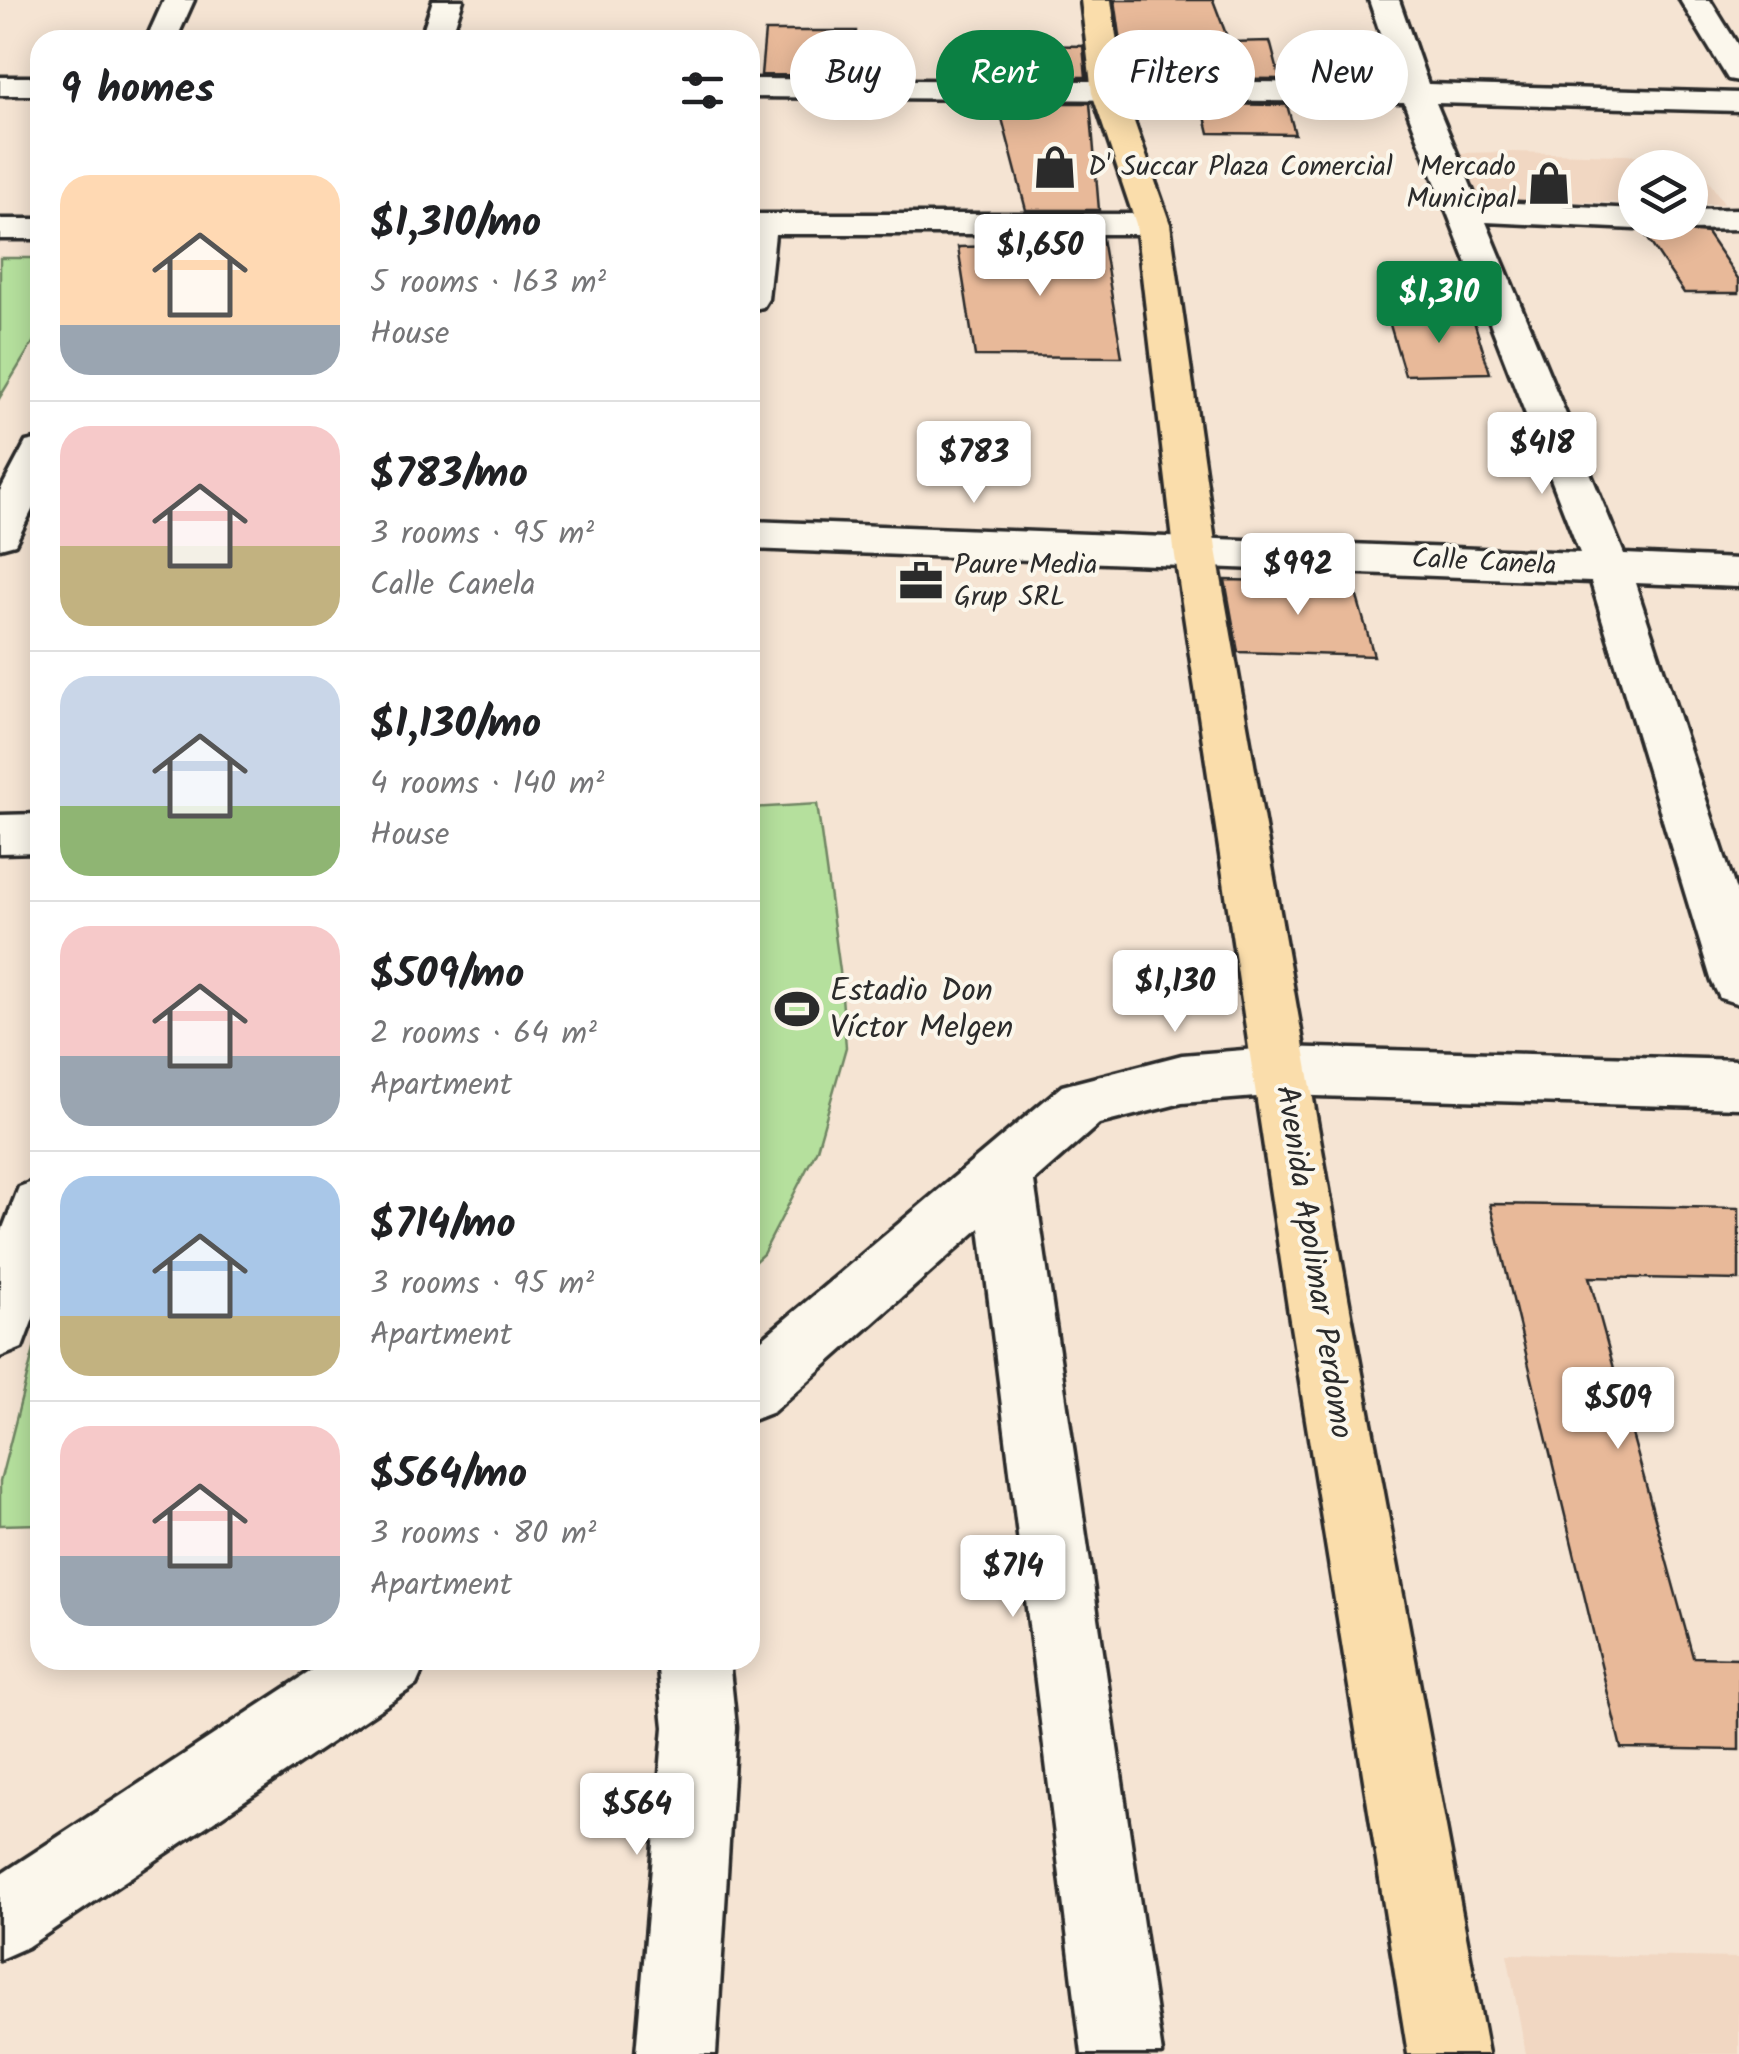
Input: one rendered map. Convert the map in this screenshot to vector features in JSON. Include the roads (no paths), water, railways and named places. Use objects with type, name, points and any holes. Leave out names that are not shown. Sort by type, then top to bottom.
[{"type":"main road","name":"Avenida Apolimar Perdomo","points":[[1096,0],[1100,30]]},
{"type":"main road","name":"Avenida Apolimar Perdomo","points":[[1117,120],[1153,224],[1195,549],[1448,2054]]},
{"type":"street","points":[[166,30],[179,0]]},
{"type":"street","points":[[438,30],[448,0]]},
{"type":"street","points":[[1384,0],[1416,93],[1609,570],[1739,982]]},
{"type":"street","points":[[1696,0],[1739,72]]},
{"type":"street","points":[[0,86],[30,86]]},
{"type":"street","points":[[760,88],[1094,93]]},
{"type":"street","points":[[1255,93],[1739,102]]},
{"type":"street","points":[[1466,211],[1618,219]]},
{"type":"street","points":[[1708,220],[1739,219]]},
{"type":"street","points":[[760,224],[1153,224]]},
{"type":"street","points":[[0,230],[30,230]]},
{"type":"street","points":[[0,534],[30,472]]},
{"type":"street","name":"Calle Canela","points":[[760,535],[1195,549],[1739,573]]},
{"type":"street","points":[[0,834],[30,833]]},
{"type":"street","points":[[760,1381],[1082,1104],[1182,1079],[1281,1072],[1739,1084]]},
{"type":"street","points":[[1003,1172],[1122,2054]]},
{"type":"street","points":[[0,1327],[30,1236]]},
{"type":"street","points":[[0,1920],[376,1670]]},
{"type":"street","points":[[676,2054],[700,1727],[694,1670]]},
{"type":"place","name":"D' Succar Plaza Comercial","points":[[1055,167]]},
{"type":"place","name":"Mercado Municipal","points":[[1549,183]]},
{"type":"place","name":"Paure Media Grup SRL","points":[[921,581]]},
{"type":"place","name":"Estadio Don Víctor Melgen","points":[[797,1009]]}]
